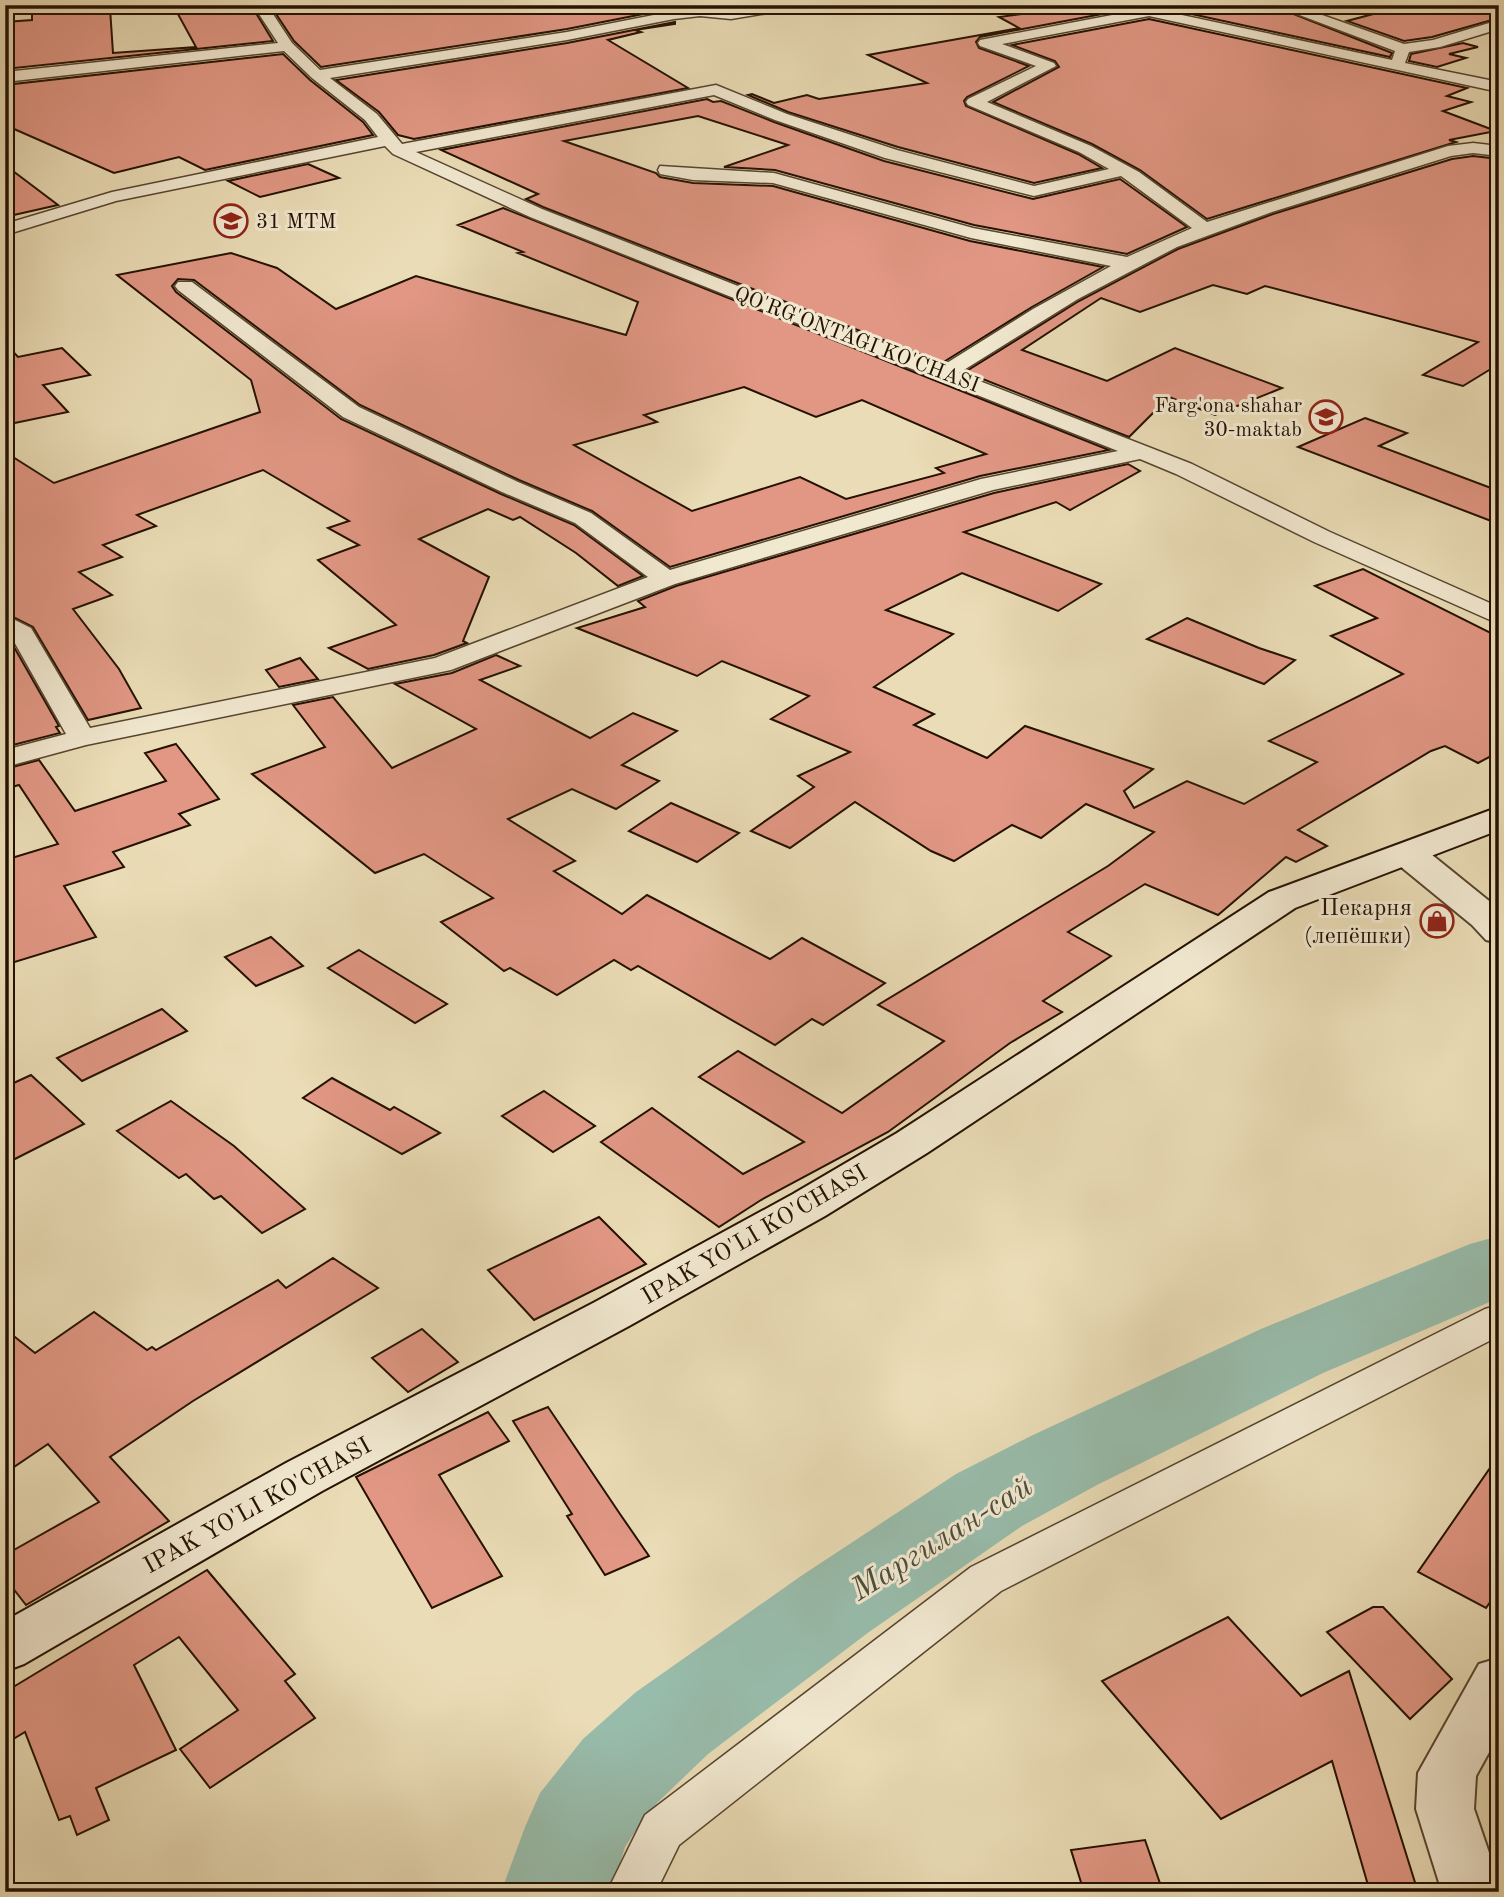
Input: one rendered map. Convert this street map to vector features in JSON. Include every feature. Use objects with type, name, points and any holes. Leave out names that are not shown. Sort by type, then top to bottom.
[{"type":"main road","name":"IPAK YO'LI KO'CHASI","points":[[5,1648],[304,1477],[612,1314],[809,1205],[912,1143],[1282,900],[1499,818]]},
{"type":"main road","points":[[1408,854],[1485,917],[1499,932]]},
{"type":"main road","points":[[1472,1892],[1445,1809],[1447,1773],[1499,1681]]},
{"type":"street","name":"QO'RG'ONTAGI KO'CHASI","points":[[260,5],[287,46],[317,75],[372,117],[393,145],[536,213],[1143,452],[1499,616]]},
{"type":"street","points":[[317,75],[567,36],[674,15],[700,12],[731,15],[792,5]]},
{"type":"street","points":[[1280,5],[1403,49],[1435,44],[1499,24]]},
{"type":"street","points":[[1205,229],[1123,171],[1085,149],[974,102],[1049,66],[985,43],[1149,12],[1499,88]]},
{"type":"street","points":[[5,77],[287,46]]},
{"type":"street","points":[[1397,66],[1403,49]]},
{"type":"street","points":[[5,230],[111,198],[393,145],[716,90],[781,117],[891,154],[1034,191],[1123,171]]},
{"type":"street","points":[[945,373],[1054,303],[1127,263],[1205,229],[1287,199],[1448,151],[1474,148],[1499,151]]},
{"type":"street","points":[[666,170],[693,175],[774,178],[971,233],[1127,263]]},
{"type":"street","points":[[185,286],[351,412],[510,487],[583,518],[666,579]]},
{"type":"street","points":[[5,759],[82,738],[442,664],[666,579],[989,484],[1143,452]]},
{"type":"street","points":[[5,623],[22,633],[82,738]]},
{"type":"street","points":[[631,1892],[662,1830],[986,1579],[1499,1319]]},
{"type":"building","points":[[173,5],[251,5],[273,41],[5,69],[5,22],[32,20],[32,12],[110,8],[113,53],[196,47]]},
{"type":"building","points":[[270,5],[673,5],[674,8],[567,29],[321,67],[294,41]]},
{"type":"building","points":[[1093,5],[1150,5],[980,37],[976,42],[979,48],[1029,66],[964,101],[966,106],[1078,154],[1102,168],[1034,183],[898,147],[788,112],[748,95],[752,94],[774,103],[807,95],[819,99],[927,83],[868,55],[1019,28],[999,17]]},
{"type":"building","points":[[1150,5],[1271,5],[1392,53],[1390,57]]},
{"type":"building","points":[[1407,5],[1499,5],[1499,18],[1432,37],[1404,41],[1347,21]]},
{"type":"building","points":[[1149,19],[1467,88],[1447,96],[1471,102],[1443,111],[1496,131],[1449,140],[1456,142],[1207,219],[1140,170],[1092,144],[993,102],[1059,67],[1055,61],[1012,45]]},
{"type":"building","points":[[675,22],[635,30],[641,32],[608,40],[688,88],[414,139],[398,135],[379,112],[336,80],[567,43]]},
{"type":"building","points":[[1463,43],[1478,47],[1449,54],[1466,58],[1437,67],[1409,61],[1411,54]]},
{"type":"building","points":[[283,54],[310,80],[363,122],[373,135],[205,170],[179,157],[114,173],[5,125],[5,85]]},
{"type":"building","points":[[707,99],[713,102],[721,101],[884,161],[1033,199],[1120,179],[1187,227],[1127,254],[974,225],[775,170],[724,167],[788,145],[698,116],[564,141],[656,173],[660,177],[693,183],[773,186],[970,241],[1103,267],[942,363],[543,207],[526,199],[538,194],[441,150]]},
{"type":"building","points":[[1473,156],[1499,159],[1499,364],[1463,386],[1423,375],[1478,342],[1265,286],[1247,294],[1213,285],[1140,312],[1101,298],[1022,350],[1107,381],[1175,348],[1282,388],[1215,415],[1169,397],[1129,437],[965,372],[1079,301],[1178,249],[1273,214],[1452,159]]},
{"type":"building","points":[[308,164],[339,178],[260,197],[228,181]]},
{"type":"building","points":[[5,165],[58,205],[5,217]]},
{"type":"building","points":[[503,208],[1109,450],[980,476],[670,567],[592,511],[519,480],[360,405],[194,280],[178,279],[172,286],[176,292],[341,419],[574,525],[643,576],[618,586],[576,553],[520,517],[513,520],[488,509],[419,539],[489,577],[463,641],[467,643],[434,655],[368,669],[329,648],[396,625],[318,560],[359,545],[328,528],[349,521],[263,470],[137,515],[156,526],[103,545],[122,557],[79,572],[112,595],[73,609],[119,669],[141,708],[88,720],[33,627],[5,613],[5,452],[54,483],[260,412],[251,380],[117,275],[231,253],[277,268],[336,309],[416,276],[626,335],[638,302],[518,253],[523,252],[458,225]],"holes":[[[744,387],[816,417],[862,400],[986,454],[936,468],[944,473],[846,499],[800,477],[692,511],[574,445],[657,422],[644,415]]]},
{"type":"building","points":[[5,343],[18,357],[62,348],[90,375],[43,385],[68,412],[5,425]]},
{"type":"building","points":[[1365,418],[1407,433],[1379,446],[1499,491],[1499,524],[1298,447]]},
{"type":"building","points":[[1128,464],[1140,471],[1070,510],[1056,502],[964,532],[1101,584],[1058,611],[962,573],[886,610],[953,634],[874,687],[934,714],[914,725],[987,758],[1025,726],[1153,769],[1124,791],[1134,808],[1187,781],[1244,804],[1317,762],[1269,741],[1403,674],[1331,636],[1377,618],[1315,586],[1363,569],[1499,637],[1499,752],[1478,763],[1445,746],[1431,751],[1298,830],[1327,846],[1296,862],[1286,857],[1218,915],[1145,884],[1068,932],[1111,956],[1043,1001],[1062,1012],[1010,1043],[888,1132],[761,1200],[719,1227],[601,1142],[652,1108],[743,1174],[804,1142],[699,1077],[738,1051],[842,1113],[944,1041],[878,1005],[1108,866],[1154,832],[1086,804],[1041,838],[1012,825],[954,861],[931,851],[855,802],[790,848],[751,831],[814,787],[798,776],[850,752],[771,719],[809,696],[722,661],[697,676],[577,628],[645,607],[638,601],[676,586],[994,493]]},
{"type":"building","points":[[1187,618],[1295,660],[1264,684],[1147,639]]},
{"type":"building","points":[[5,637],[10,640],[59,726],[56,727],[60,733],[5,747]]},
{"type":"building","points":[[496,655],[520,666],[480,680],[590,738],[633,713],[677,731],[622,765],[659,781],[616,809],[572,789],[508,819],[575,861],[554,871],[622,914],[647,895],[770,959],[802,938],[885,983],[823,1025],[812,1019],[775,1045],[638,966],[631,970],[614,960],[557,995],[510,968],[504,971],[441,922],[493,898],[424,854],[375,873],[252,774],[325,747],[293,705],[333,697],[392,768],[476,729],[395,684],[452,673]]},
{"type":"building","points":[[300,658],[318,679],[279,687],[266,670]]},
{"type":"building","points":[[176,744],[219,799],[179,814],[190,825],[113,852],[124,867],[64,886],[96,937],[5,965],[5,860],[58,844],[19,785],[5,789],[5,769],[39,760],[75,811],[166,781],[145,753]]},
{"type":"building","points":[[671,803],[739,833],[697,862],[629,831]]},
{"type":"building","points":[[271,937],[303,966],[256,986],[225,957]]},
{"type":"building","points":[[359,950],[447,1004],[415,1023],[328,968]]},
{"type":"building","points":[[162,1009],[187,1031],[82,1081],[57,1058]]},
{"type":"building","points":[[31,1075],[84,1124],[5,1164],[5,1087]]},
{"type":"building","points":[[332,1078],[390,1110],[394,1107],[440,1133],[402,1154],[303,1098]]},
{"type":"building","points":[[544,1091],[595,1126],[553,1152],[502,1116]]},
{"type":"building","points":[[171,1101],[234,1146],[305,1209],[262,1233],[221,1196],[214,1199],[186,1174],[179,1178],[117,1131]]},
{"type":"building","points":[[599,1217],[646,1264],[534,1320],[488,1270]]},
{"type":"building","points":[[333,1258],[378,1288],[193,1401],[110,1457],[169,1521],[26,1605],[5,1578],[5,1555],[99,1502],[48,1444],[5,1473],[5,1329],[35,1353],[94,1312],[147,1350],[152,1347],[156,1350],[278,1280],[286,1288]]},
{"type":"building","points":[[422,1329],[458,1362],[408,1392],[372,1358]]},
{"type":"building","points":[[548,1407],[649,1556],[605,1575],[567,1516],[572,1514],[513,1421]]},
{"type":"building","points":[[488,1412],[509,1441],[439,1475],[502,1576],[432,1608],[356,1477]]},
{"type":"building","points":[[1499,1455],[1499,1589],[1486,1608],[1418,1572]]},
{"type":"building","points":[[207,1570],[295,1674],[285,1681],[315,1718],[210,1788],[180,1749],[238,1710],[179,1637],[134,1665],[176,1750],[96,1788],[109,1820],[77,1835],[70,1816],[59,1820],[25,1732],[5,1744],[5,1692]]},
{"type":"building","points":[[1373,1607],[1383,1607],[1452,1679],[1410,1719],[1327,1632]]},
{"type":"building","points":[[1228,1617],[1301,1696],[1349,1671],[1418,1892],[1370,1892],[1332,1761],[1221,1819],[1102,1681]]},
{"type":"building","points":[[1145,1840],[1163,1892],[1084,1892],[1071,1850]]},
{"type":"waterway","name":"Маргилан-сай","points":[[556,1892],[578,1827],[620,1771],[672,1723],[835,1604],[989,1500],[1065,1460],[1292,1351],[1499,1265]]},
{"type":"place","name":"31 MTM","points":[[231,221]]},
{"type":"place","name":"Farg'ona shahar 30-maktab","points":[[1326,417]]},
{"type":"place","name":"Пекарня (лепёшки)","points":[[1437,921]]}]
